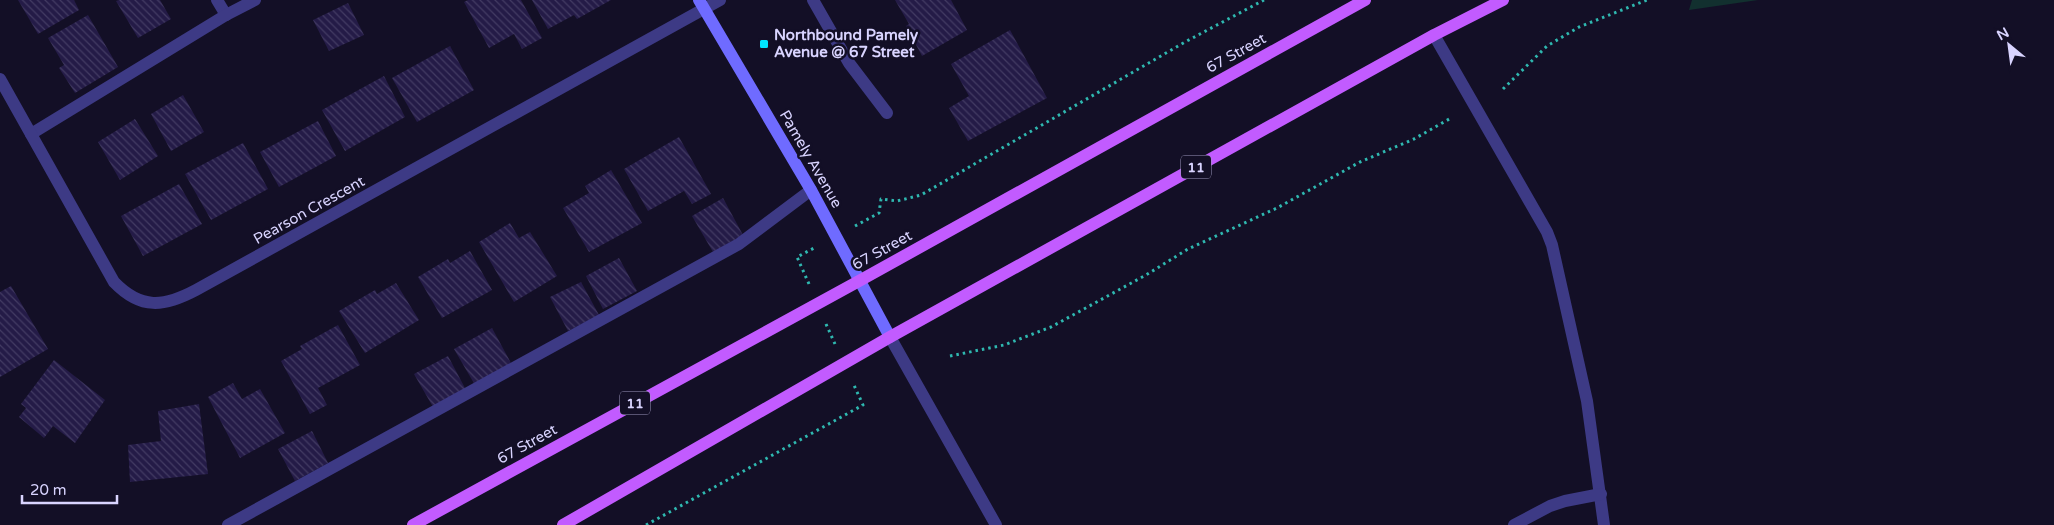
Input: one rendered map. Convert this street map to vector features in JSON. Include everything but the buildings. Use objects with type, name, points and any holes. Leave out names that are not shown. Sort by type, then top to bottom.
[{"type":"main road","name":"67 Street","points":[[413,525],[859,281],[1365,0]]},
{"type":"main road","name":"11","points":[[563,525],[890,336],[1434,35],[1503,0]]},
{"type":"street","points":[[217,0],[226,15]]},
{"type":"street","points":[[30,134],[226,15],[255,0]]},
{"type":"street","name":"Pearson Crescent","points":[[0,79],[114,282],[132,298],[145,302],[159,303],[174,300],[196,290],[701,4],[720,0]]},
{"type":"street","points":[[813,0],[849,63],[887,113]]},
{"type":"street","name":"Pamely Avenue","points":[[701,4],[811,190],[890,336]]},
{"type":"street","points":[[1434,35],[1547,232],[1552,245],[1588,401],[1604,525]]},
{"type":"street","points":[[228,525],[739,244],[811,190]]},
{"type":"street","points":[[890,336],[996,525]]},
{"type":"street","points":[[1514,525],[1558,503],[1601,494]]},
{"type":"path","points":[[879,212],[882,199],[897,201],[920,195],[1184,42],[1264,0]]},
{"type":"path","points":[[1503,89],[1535,56],[1553,42],[1579,27],[1647,0]]},
{"type":"path","points":[[950,356],[1004,345],[1051,327],[1146,275],[1188,249],[1277,208],[1360,162],[1414,139],[1451,118]]},
{"type":"path","points":[[646,525],[863,405],[797,257]]},
{"type":"green space","points":[[1692,0],[1758,0],[1689,10]]},
{"type":"place","name":"Northbound Pamely Avenue @ 67 Street","points":[[764,44]]}]
